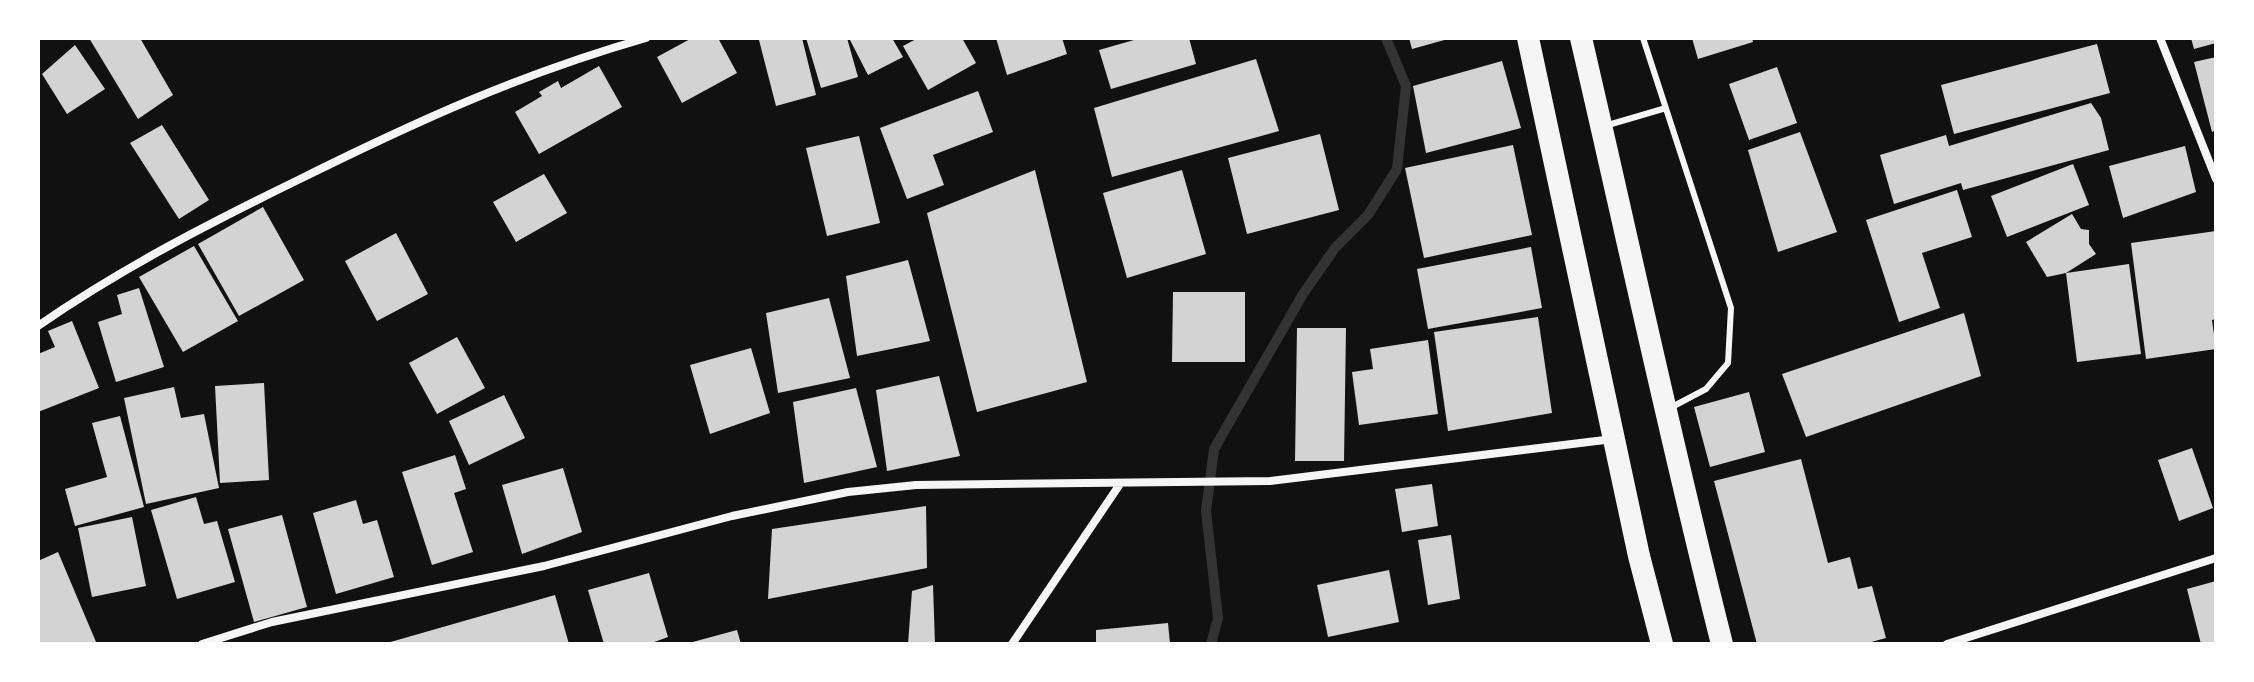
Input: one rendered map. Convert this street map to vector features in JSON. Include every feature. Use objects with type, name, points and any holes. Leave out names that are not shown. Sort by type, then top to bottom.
[{"type":"highway","points":[[1528,38],[1662,644]]},
{"type":"highway","points":[[1581,38],[1664,411],[1722,644]]},
{"type":"street","points":[[38,326],[124,271],[206,225],[400,131],[499,86],[564,61],[646,38]]},
{"type":"street","points":[[2160,38],[2216,179]]},
{"type":"street","points":[[202,644],[272,622],[544,566],[732,516],[848,492],[916,485],[1270,481],[1614,438]]},
{"type":"street","points":[[1012,644],[1120,484]]},
{"type":"street","points":[[1947,644],[2216,558]]},
{"type":"lane","points":[[1643,38],[1731,308],[1728,363],[1706,389],[1664,411]]},
{"type":"lane","points":[[1602,127],[1666,108]]},
{"type":"building","points":[[89,38],[140,38],[173,95],[138,119]]},
{"type":"building","points":[[692,38],[718,38],[737,73],[682,103],[657,57]]},
{"type":"building","points":[[802,38],[816,95],[776,106],[759,40]]},
{"type":"building","points":[[806,38],[847,38],[858,77],[821,88]]},
{"type":"building","points":[[849,38],[892,38],[903,57],[868,75]]},
{"type":"building","points":[[918,38],[962,38],[976,63],[928,90],[903,46]]},
{"type":"building","points":[[996,38],[1062,38],[1067,54],[1007,75]]},
{"type":"building","points":[[1141,38],[1189,38],[1196,64],[1111,89],[1099,50]]},
{"type":"building","points":[[1409,38],[1448,38],[1448,39],[1412,49]]},
{"type":"building","points":[[1692,38],[1752,38],[1753,42],[1698,59]]},
{"type":"building","points":[[2191,38],[2216,38],[2216,43],[2194,49]]},
{"type":"building","points":[[2097,44],[2110,93],[1954,134],[1941,85]]},
{"type":"building","points":[[75,45],[105,89],[67,114],[42,74]]},
{"type":"building","points":[[2216,57],[2216,130],[2212,132],[2194,62]]},
{"type":"building","points":[[1256,59],[1279,131],[1112,177],[1094,108]]},
{"type":"building","points":[[1502,61],[1521,128],[1426,153],[1413,86]]},
{"type":"building","points":[[599,66],[622,107],[539,154],[515,112],[542,96],[539,92],[558,81],[561,88]]},
{"type":"building","points":[[1777,67],[1797,123],[1749,140],[1729,84]]},
{"type":"building","points":[[978,91],[993,132],[933,155],[944,185],[907,199],[880,128]]},
{"type":"building","points":[[2091,103],[2101,118],[2109,150],[1963,190],[1961,183],[1894,204],[1880,155],[1946,135],[1949,146]]},
{"type":"building","points":[[162,125],[209,200],[179,219],[130,143]]},
{"type":"building","points":[[1800,132],[1837,232],[1778,252],[1748,150]]},
{"type":"building","points":[[1320,134],[1339,210],[1247,234],[1228,158]]},
{"type":"building","points":[[859,136],[880,223],[827,236],[806,148]]},
{"type":"building","points":[[1513,145],[1532,235],[1424,258],[1405,168]]},
{"type":"building","points":[[2185,146],[2196,192],[2123,218],[2109,166]]},
{"type":"building","points":[[2073,164],[2089,205],[2007,237],[1991,196]]},
{"type":"building","points":[[1035,170],[1087,382],[977,412],[927,213]]},
{"type":"building","points":[[1182,170],[1206,254],[1127,278],[1103,193]]},
{"type":"building","points":[[544,174],[567,213],[516,242],[493,202]]},
{"type":"building","points":[[1957,190],[1972,237],[1922,253],[1940,308],[1899,322],[1866,220]]},
{"type":"building","points":[[263,207],[304,280],[239,316],[198,244]]},
{"type":"building","points":[[2072,214],[2081,229],[2089,230],[2089,244],[2096,254],[2066,273],[2047,277],[2026,242]]},
{"type":"building","points":[[2216,231],[2216,319],[2212,320],[2216,349],[2146,359],[2131,243]]},
{"type":"building","points":[[396,233],[428,294],[377,321],[345,261]]},
{"type":"building","points":[[194,246],[238,321],[183,352],[139,277]]},
{"type":"building","points":[[1531,247],[1542,308],[1428,329],[1417,269]]},
{"type":"building","points":[[908,260],[930,341],[857,356],[846,276]]},
{"type":"building","points":[[2129,264],[2141,354],[2077,362],[2066,273]]},
{"type":"building","points":[[139,288],[164,367],[116,382],[98,322],[122,314],[117,295]]},
{"type":"building","points":[[1173,292],[1245,292],[1245,362],[1172,362]]},
{"type":"building","points":[[829,298],[850,378],[778,393],[766,313]]},
{"type":"building","points":[[1964,313],[1981,376],[1806,437],[1782,374]]},
{"type":"building","points":[[1538,317],[1552,413],[1448,431],[1434,332]]},
{"type":"building","points":[[72,321],[99,388],[38,412],[38,354],[55,347],[48,331]]},
{"type":"building","points":[[1297,328],[1346,328],[1344,461],[1295,461]]},
{"type":"building","points":[[457,337],[485,388],[437,414],[409,363]]},
{"type":"building","points":[[1428,340],[1438,414],[1359,425],[1352,372],[1373,369],[1370,349]]},
{"type":"building","points":[[751,348],[770,413],[710,434],[690,365]]},
{"type":"building","points":[[939,376],[960,456],[887,471],[876,390]]},
{"type":"building","points":[[264,383],[269,480],[220,483],[215,386]]},
{"type":"building","points":[[174,387],[181,418],[204,414],[219,488],[146,504],[124,398]]},
{"type":"building","points":[[856,388],[877,467],[804,483],[793,402]]},
{"type":"building","points":[[1749,392],[1765,452],[1710,467],[1694,407]]},
{"type":"building","points":[[504,395],[525,438],[469,465],[449,421]]},
{"type":"building","points":[[120,416],[144,507],[75,526],[65,489],[107,477],[92,423]]},
{"type":"building","points":[[2192,448],[2213,508],[2179,521],[2158,460]]},
{"type":"building","points":[[455,455],[466,489],[454,493],[473,552],[432,565],[402,472]]},
{"type":"building","points":[[1801,459],[1828,563],[1850,557],[1858,589],[1872,586],[1886,638],[1864,644],[1757,644],[1714,481]]},
{"type":"building","points":[[563,468],[582,532],[522,554],[502,485]]},
{"type":"building","points":[[1432,484],[1438,526],[1402,532],[1395,489]]},
{"type":"building","points":[[196,497],[204,524],[217,521],[235,582],[177,599],[151,510]]},
{"type":"building","points":[[356,500],[363,524],[377,520],[394,577],[336,594],[313,513]]},
{"type":"building","points":[[926,506],[927,568],[768,599],[772,529]]},
{"type":"building","points":[[282,515],[307,607],[254,622],[228,529]]},
{"type":"building","points":[[132,517],[146,586],[92,597],[78,528]]},
{"type":"building","points":[[1451,535],[1460,599],[1428,605],[1418,540]]},
{"type":"building","points":[[58,552],[96,642],[92,644],[38,644],[38,561]]},
{"type":"building","points":[[1389,570],[1399,622],[1328,637],[1317,585]]},
{"type":"building","points":[[649,573],[668,637],[649,644],[604,644],[588,590]]},
{"type":"building","points":[[2216,581],[2216,644],[2201,644],[2187,589]]},
{"type":"building","points":[[933,585],[935,644],[908,644],[912,591]]},
{"type":"building","points":[[555,595],[569,644],[387,644],[387,643]]},
{"type":"building","points":[[1168,623],[1170,644],[1096,644],[1096,630]]},
{"type":"building","points":[[737,630],[741,644],[689,644],[689,643]]},
{"type":"waterway","points":[[1211,644],[1218,618],[1206,511],[1214,449],[1303,294],[1335,248],[1368,215],[1397,169],[1406,86],[1386,38]]}]
